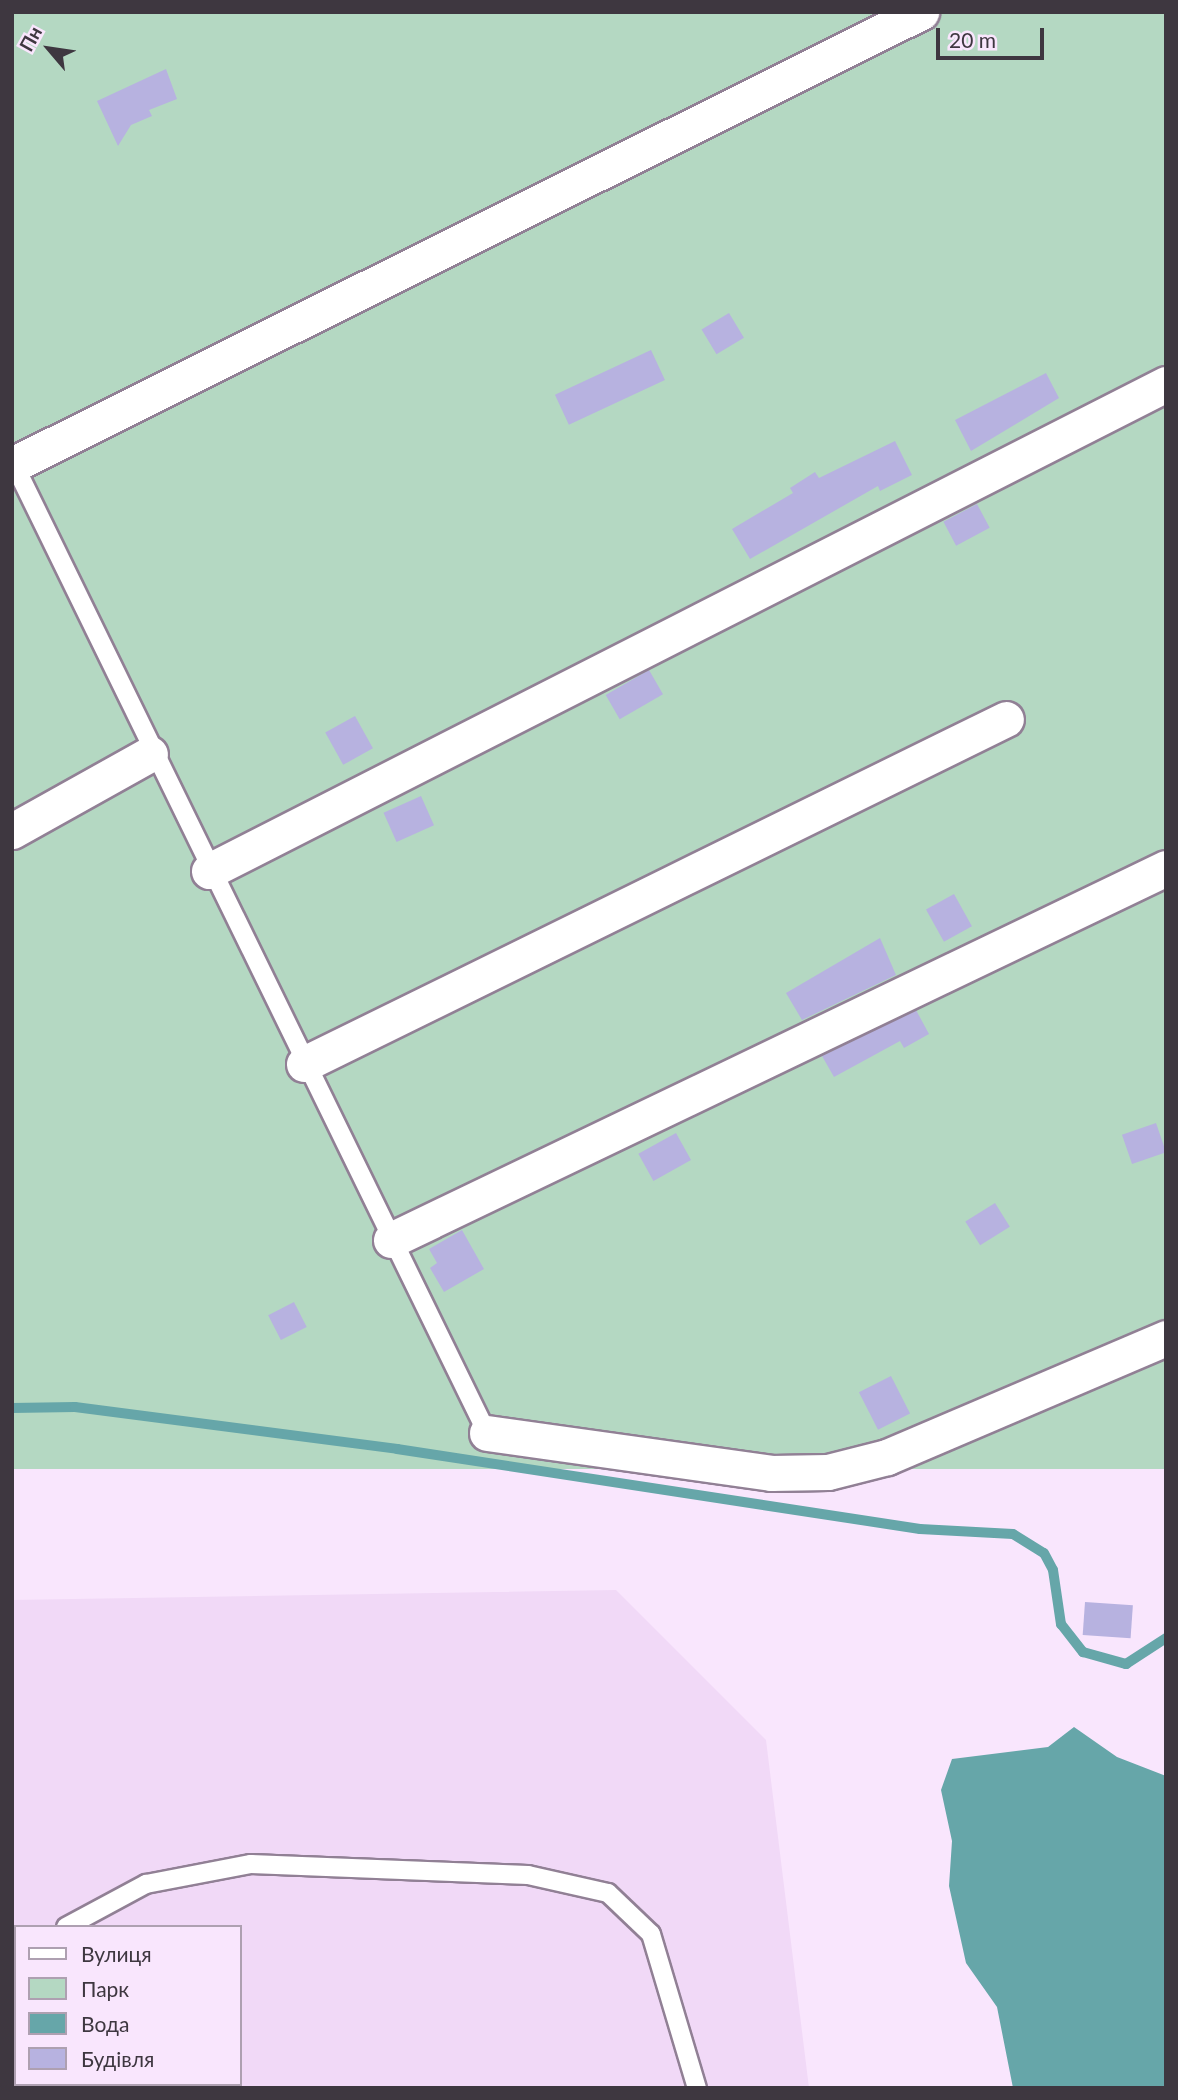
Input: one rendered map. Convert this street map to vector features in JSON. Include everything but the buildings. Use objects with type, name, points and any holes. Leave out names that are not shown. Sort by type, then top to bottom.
[{"type":"street","points":[[13,465],[921,12]]},
{"type":"street","points":[[209,871],[1166,384]]},
{"type":"street","points":[[304,1064],[1006,719]]},
{"type":"street","points":[[12,831],[150,754]]},
{"type":"street","points":[[391,1240],[1166,868]]},
{"type":"street","points":[[487,1433],[771,1474],[828,1472],[887,1457],[1166,1338]]},
{"type":"lane","points":[[13,465],[150,754],[487,1433]]},
{"type":"lane","points":[[70,1925],[146,1884],[251,1864],[528,1875],[608,1893],[651,1934],[697,2088]]},
{"type":"shaded area","points":[[616,1590],[766,1740],[809,2088],[12,2088],[12,1600]]},
{"type":"green space","points":[[12,12],[1166,12],[1166,1469],[12,1469]]},
{"type":"water","points":[[1074,1727],[1117,1757],[1166,1776],[1166,2088],[1013,2088],[997,2007],[966,1963],[949,1886],[952,1841],[941,1790],[952,1759],[1048,1747]]},
{"type":"waterway","points":[[12,1408],[75,1407],[397,1449],[920,1529],[1013,1534],[1044,1553],[1053,1570],[1061,1624],[1083,1652],[1126,1664],[1166,1638]]}]
